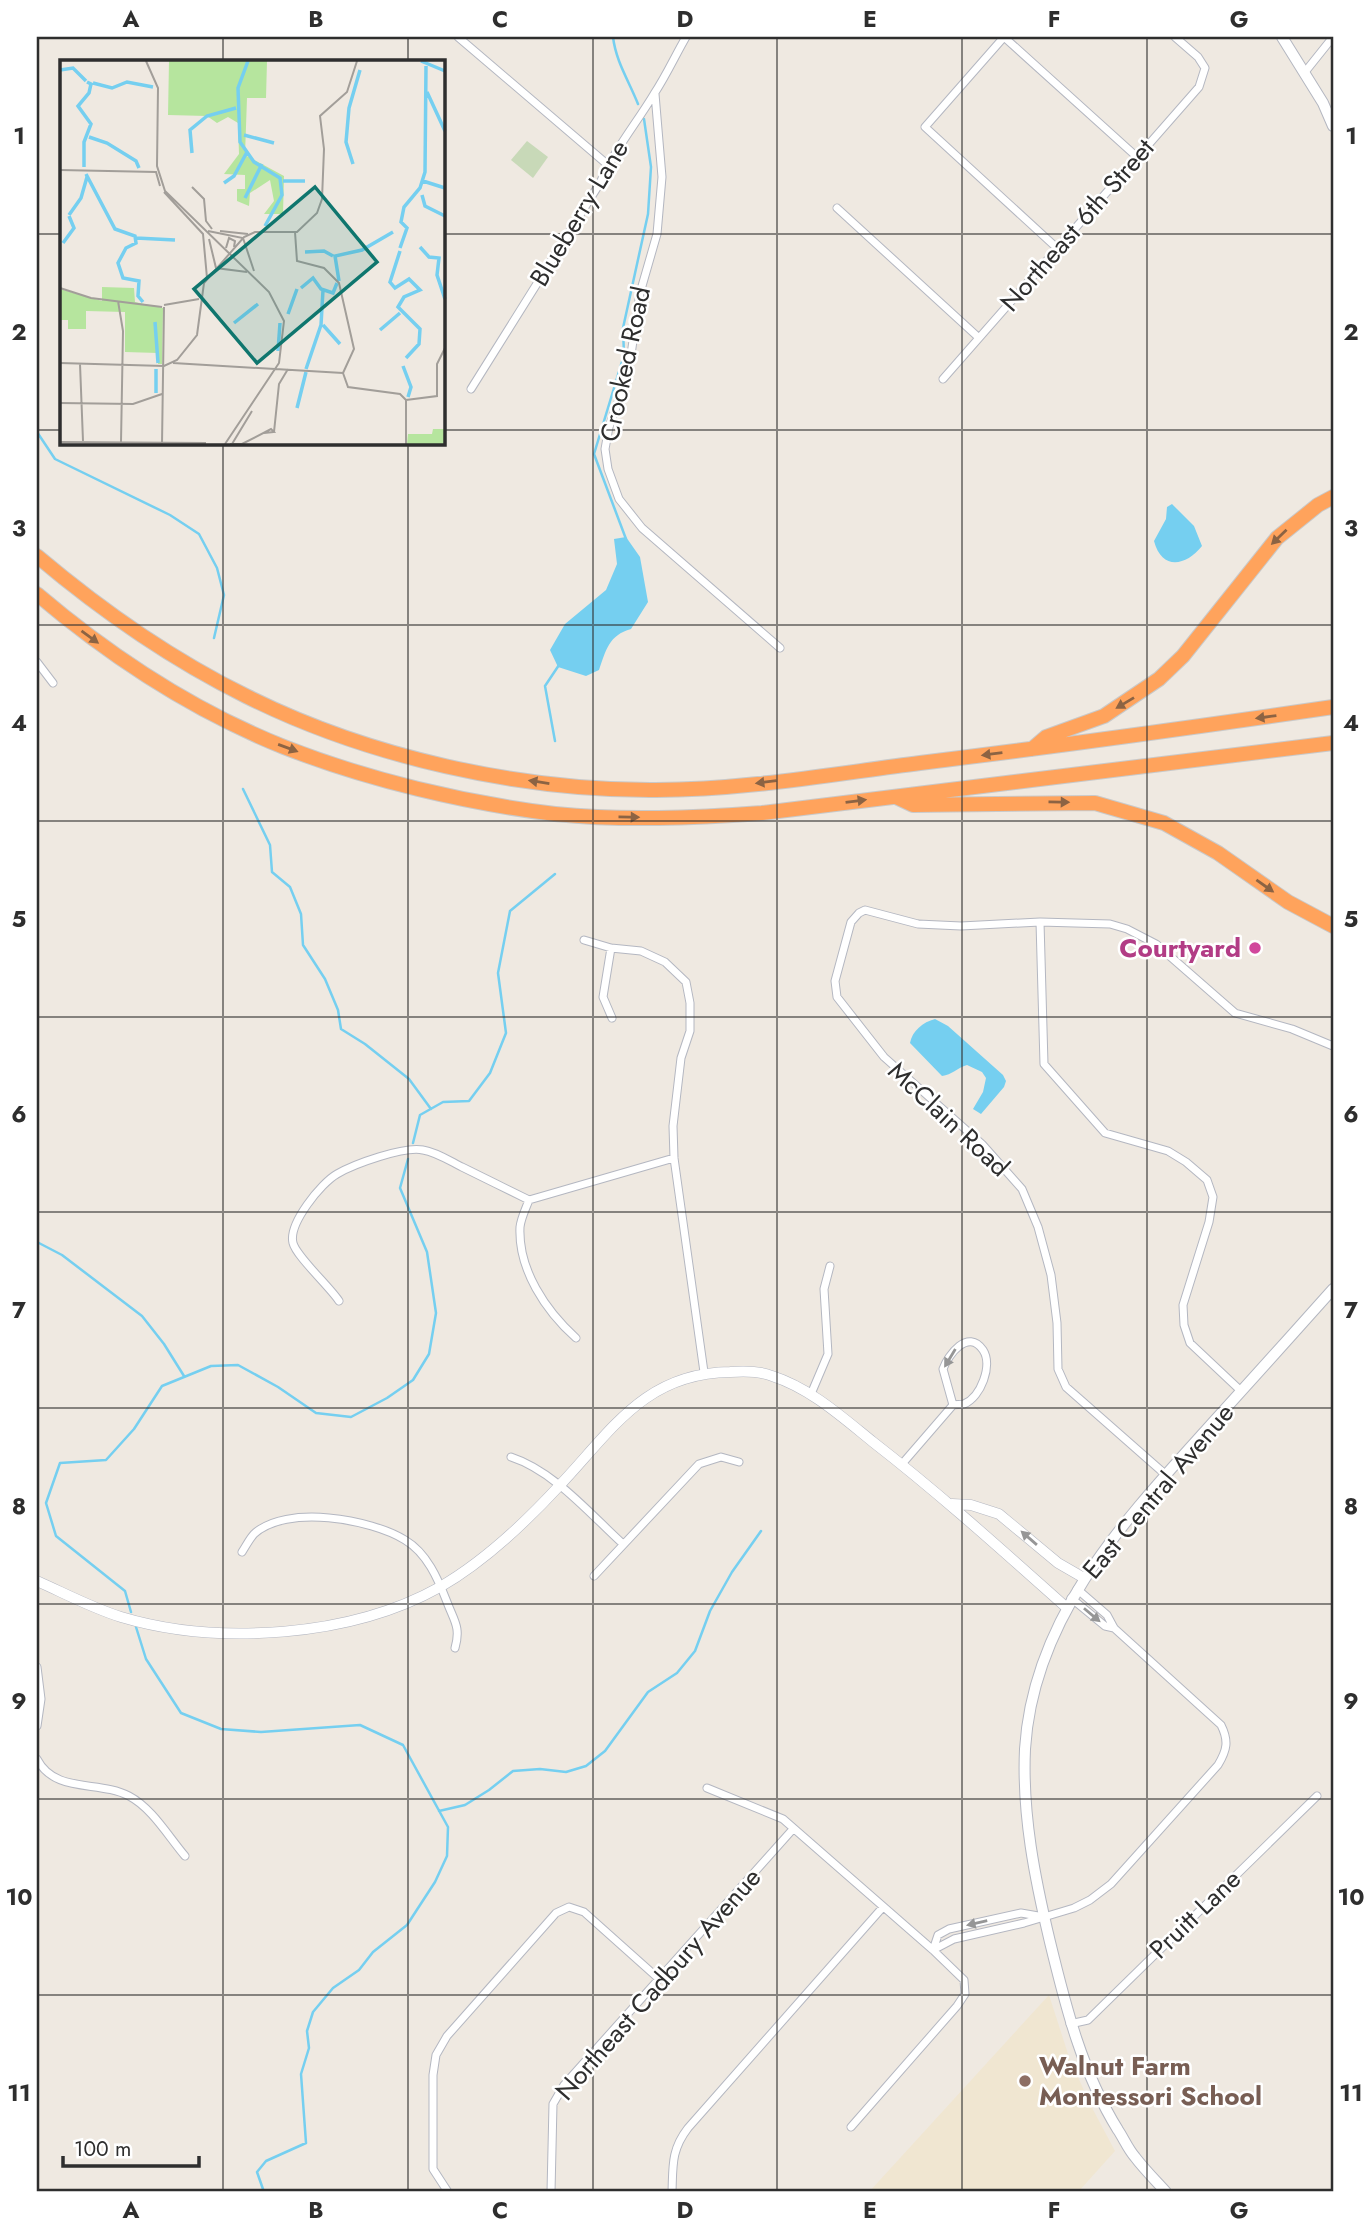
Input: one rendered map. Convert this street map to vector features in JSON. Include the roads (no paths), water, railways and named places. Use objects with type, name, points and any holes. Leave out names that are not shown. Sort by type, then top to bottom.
[{"type":"highway","points":[[1031,750],[1046,737],[1104,716],[1159,679],[1183,656],[1277,538],[1333,496]]},
{"type":"highway","points":[[37,556],[121,622],[248,697],[356,741],[440,764],[553,784],[656,790],[733,786],[1031,750],[1333,707]]},
{"type":"highway","points":[[37,594],[105,649],[211,713],[283,746],[438,793],[557,814],[662,818],[761,813],[1333,743]]},
{"type":"highway","points":[[895,796],[913,806],[1095,803],[1164,822],[1218,853],[1289,902],[1333,926]]},
{"type":"main road","points":[[1282,37],[1305,72],[1333,126]]},
{"type":"main road","name":"East Central Avenue","points":[[1166,2192],[1134,2156],[1105,2110],[1070,2024],[1044,1917],[1030,1844],[1024,1795],[1031,1708],[1044,1661],[1072,1598],[1084,1578],[1166,1475],[1333,1289]]},
{"type":"street","points":[[458,37],[608,165]]},
{"type":"street","name":"Blueberry Lane","points":[[471,390],[600,183],[626,134],[655,94],[686,37]]},
{"type":"street","points":[[1058,248],[925,127],[1004,37],[1137,157]]},
{"type":"street","name":"Northeast 6th Street","points":[[943,379],[1199,87],[1205,68],[1198,57],[1175,37]]},
{"type":"street","points":[[1305,72],[1333,37]]},
{"type":"street","name":"Crooked Road","points":[[655,94],[662,177],[657,234],[640,293],[628,375],[609,427],[605,449],[608,469],[619,499],[642,528],[780,648]]},
{"type":"street","points":[[837,208],[978,337]]},
{"type":"street","points":[[37,662],[53,682]]},
{"type":"street","name":"McClain Road","points":[[1040,922],[961,926],[918,924],[865,910],[851,922],[835,981],[837,998],[884,1057],[982,1144],[1022,1189],[1038,1227],[1051,1275],[1059,1369],[1066,1387],[1166,1475]]},
{"type":"street","points":[[1241,1391],[1190,1343],[1184,1325],[1184,1305],[1209,1222],[1213,1197],[1207,1180],[1168,1151],[1105,1133],[1044,1064],[1040,922],[1110,924],[1127,929],[1156,944],[1235,1013],[1333,1046]]},
{"type":"street","points":[[584,940],[611,948],[641,951],[666,962],[685,982],[690,1003],[690,1031],[681,1058],[673,1126],[674,1158],[704,1372]]},
{"type":"street","points":[[611,948],[603,997],[612,1018]]},
{"type":"street","points":[[339,1301],[293,1243],[295,1223],[318,1191],[334,1175],[390,1154],[422,1149],[529,1200],[674,1158]]},
{"type":"street","points":[[529,1200],[520,1226],[525,1261],[539,1295],[556,1319],[576,1338]]},
{"type":"street","points":[[811,1394],[828,1354],[824,1289],[830,1266]]},
{"type":"street","points":[[902,1464],[953,1405],[965,1404],[984,1380],[986,1358],[982,1349],[974,1343],[962,1343],[952,1351],[943,1369],[953,1405]]},
{"type":"street","points":[[37,1581],[126,1618],[186,1631],[255,1633],[324,1626],[370,1615],[412,1601],[441,1586],[509,1536],[626,1412],[664,1387],[704,1372],[739,1371],[771,1375],[811,1394],[1072,1598],[1107,1615],[1114,1628],[1221,1725],[1227,1737],[1226,1752],[1218,1765],[1111,1884],[1090,1900],[1044,1917],[954,1939],[933,1950]]},
{"type":"street","points":[[511,1457],[527,1462],[559,1486],[623,1544]]},
{"type":"street","points":[[594,1576],[699,1464],[721,1457],[739,1462]]},
{"type":"street","points":[[952,1504],[971,1505],[999,1514],[1058,1563],[1084,1578]]},
{"type":"street","points":[[242,1552],[254,1534],[275,1522],[302,1517],[332,1519],[379,1528],[406,1541],[425,1558],[441,1586],[459,1633],[455,1648]]},
{"type":"street","points":[[37,1667],[41,1699],[37,1726]]},
{"type":"street","points":[[37,1759],[52,1778],[113,1790],[135,1800],[149,1812],[184,1856]]},
{"type":"street","points":[[706,1787],[782,1819],[964,1980],[965,1994],[957,2006],[851,2127]]},
{"type":"street","name":"Pruitt Lane","points":[[1070,2024],[1088,2020],[1317,1796]]},
{"type":"street","name":"Northeast Cadbury Avenue","points":[[551,2192],[554,2104],[564,2085],[793,1829]]},
{"type":"street","points":[[448,2192],[433,2169],[433,2075],[436,2055],[447,2036],[556,1913],[569,1907],[583,1912],[659,1979]]},
{"type":"street","points":[[672,2192],[673,2157],[678,2141],[883,1907]]},
{"type":"street","points":[[933,1950],[938,1934],[949,1929],[1021,1913],[1044,1917]]},
{"type":"water","points":[[1172,504],[1194,526],[1202,546],[1189,558],[1175,562],[1163,557],[1154,541],[1166,519],[1167,507]]},
{"type":"water","points":[[626,537],[640,557],[648,602],[631,629],[618,635],[609,644],[599,670],[586,676],[558,667],[550,650],[565,624],[606,590],[617,564],[614,539]]},
{"type":"water","points":[[935,1019],[948,1026],[1003,1075],[1006,1081],[981,1114],[973,1109],[983,1092],[986,1078],[982,1072],[967,1065],[942,1076],[910,1043],[919,1028]]},
{"type":"waterway","points":[[613,37],[620,63],[638,104]]},
{"type":"waterway","points":[[626,539],[594,454],[624,355],[623,328],[648,214],[651,167],[644,119]]},
{"type":"waterway","points":[[37,432],[55,459],[170,515],[199,534],[217,568],[224,595],[214,638]]},
{"type":"waterway","points":[[555,741],[545,686],[559,665]]},
{"type":"waterway","points":[[243,789],[270,845],[272,872],[290,887],[301,914],[303,945],[325,979],[338,1010],[341,1029],[365,1044],[409,1079],[431,1109]]},
{"type":"waterway","points":[[413,1143],[420,1115],[443,1102],[469,1101],[490,1073],[506,1033],[498,973],[510,911],[555,874]]},
{"type":"waterway","points":[[131,1612],[125,1591],[56,1536],[46,1503],[60,1463],[106,1460],[134,1429],[162,1386],[211,1366],[238,1365],[278,1387],[316,1413],[351,1417],[387,1398],[413,1380],[429,1354],[436,1313],[427,1252],[400,1188],[408,1159]]},
{"type":"waterway","points":[[37,1242],[62,1255],[142,1316],[184,1376]]},
{"type":"waterway","points":[[439,1811],[465,1805],[513,1771],[540,1769],[566,1772],[586,1766],[605,1751],[648,1692],[677,1673],[695,1651],[710,1611],[732,1572],[761,1531]]},
{"type":"waterway","points":[[136,1627],[146,1659],[181,1713],[221,1729],[261,1732],[360,1725],[403,1745],[448,1827],[447,1856],[435,1882],[407,1925],[373,1952],[359,1970],[333,1988],[313,2012],[307,2031],[309,2048],[301,2074],[306,2143],[266,2161],[257,2172],[264,2192]]},
{"type":"place","name":"Courtyard","points":[[1255,948]]},
{"type":"place","name":"Walnut Farm Montessori School","points":[[1025,2081]]}]
